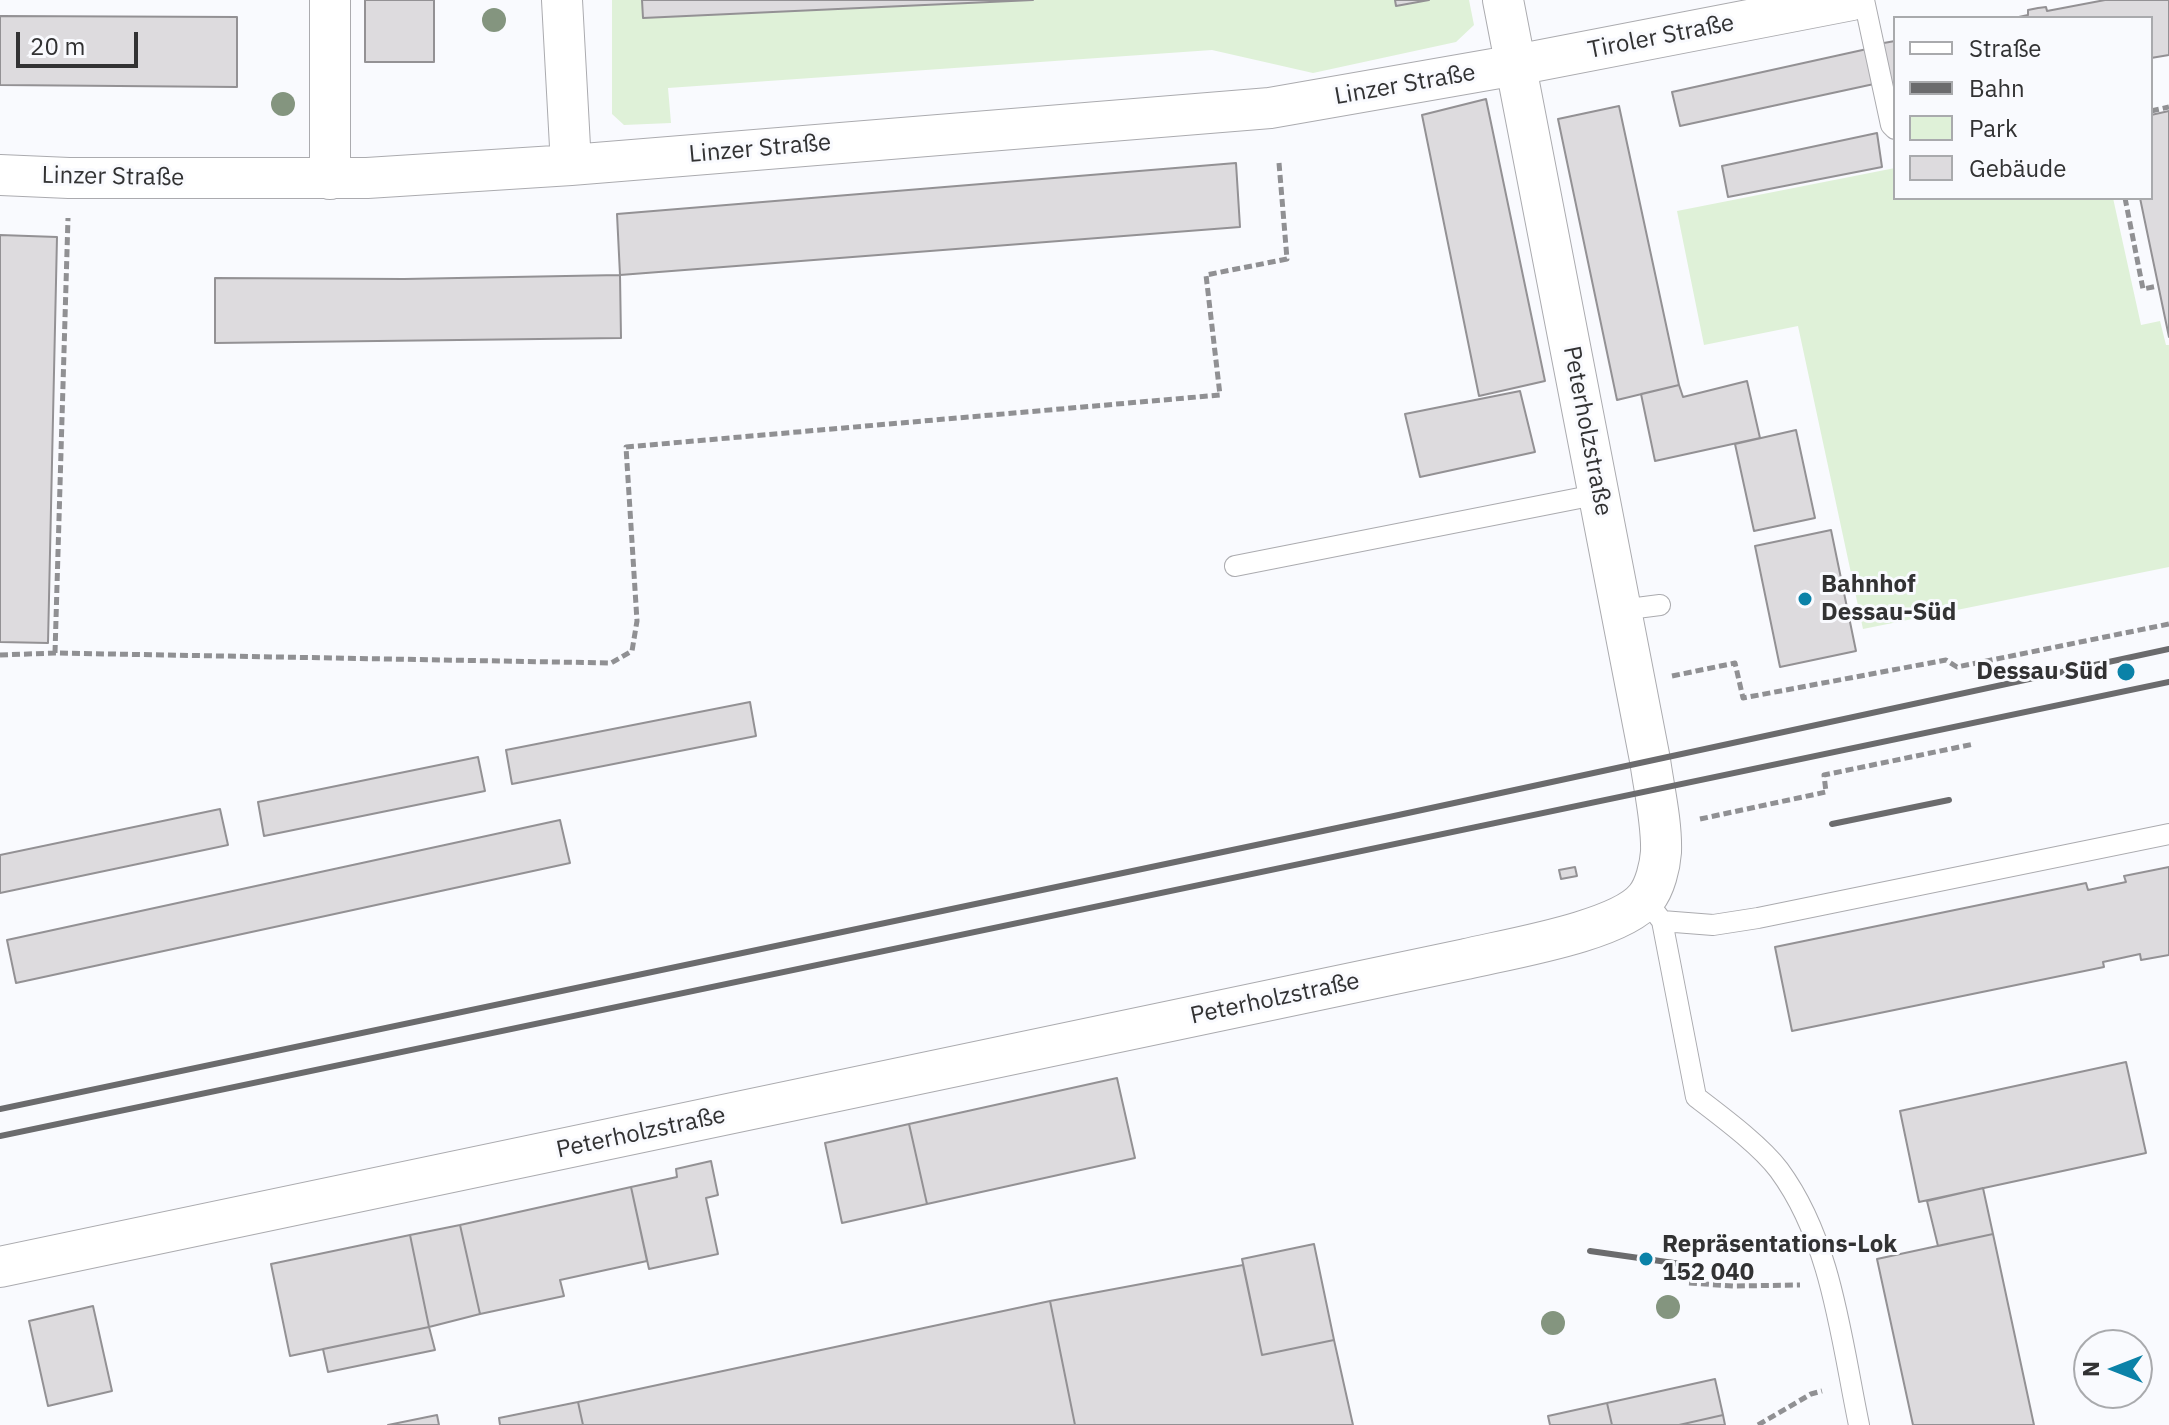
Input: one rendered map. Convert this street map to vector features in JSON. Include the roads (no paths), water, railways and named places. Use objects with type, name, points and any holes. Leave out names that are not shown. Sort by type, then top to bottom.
[{"type":"street","points":[[330,0],[330,179]]},
{"type":"street","points":[[562,0],[571,165]]},
{"type":"street","name":"Peterholzstraße","points":[[0,1267],[1466,959],[1570,935],[1654,910],[1661,853],[1659,827],[1636,683],[1503,0]]},
{"type":"street","name":"Tiroler Straße","points":[[1516,65],[1852,0]]},
{"type":"street","name":"Linzer Straße","points":[[0,175],[330,179],[571,165],[1270,108],[1516,65]]},
{"type":"lane","points":[[1864,0],[1893,127]]},
{"type":"lane","points":[[1235,566],[1600,494]]},
{"type":"lane","points":[[1621,610],[1660,605]]},
{"type":"lane","points":[[1859,1425],[1829,1279],[1809,1219],[1777,1168],[1730,1123],[1696,1097],[1654,910],[1713,925],[2169,834]]},
{"type":"railway","points":[[0,1109],[1394,816],[2169,649]]},
{"type":"railway","points":[[0,1136],[2169,682]]},
{"type":"railway","points":[[1832,824],[1949,800]]},
{"type":"railway","points":[[1590,1251],[1702,1267]]},
{"type":"place","name":"Bahnhof Dessau-Süd","points":[[1805,599]]},
{"type":"place","name":"Dessau Süd","points":[[2126,672]]},
{"type":"place","name":"Repräsentations-Lok 152 040","points":[[1646,1259]]}]
